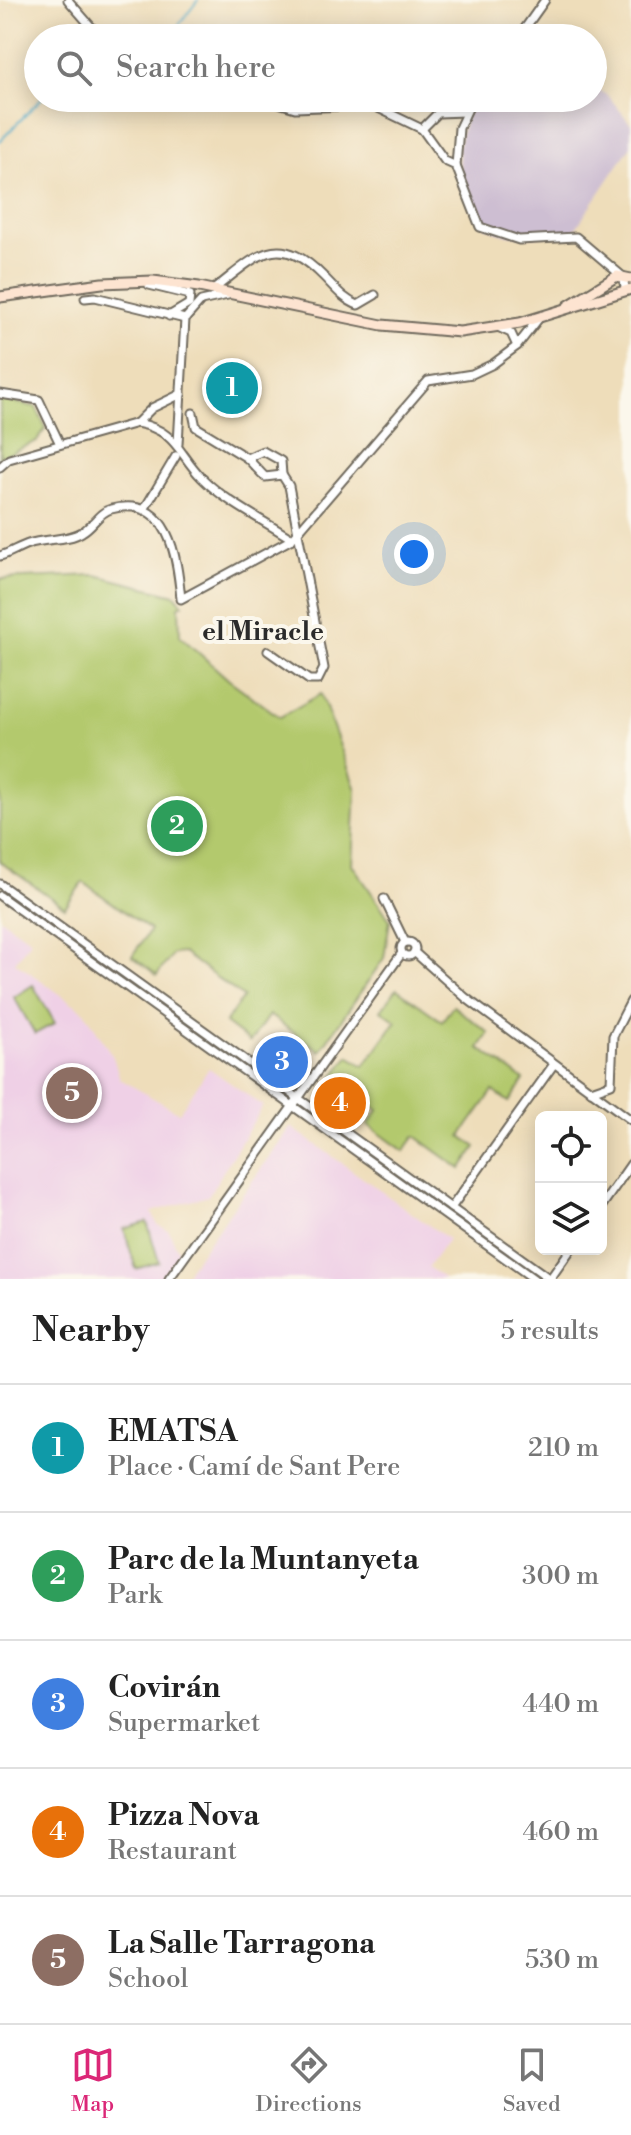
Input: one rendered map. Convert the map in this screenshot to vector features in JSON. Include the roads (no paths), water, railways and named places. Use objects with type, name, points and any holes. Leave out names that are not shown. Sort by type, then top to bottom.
[{"type":"main road","points":[[555,313],[621,276]]},
{"type":"main road","points":[[4,298],[132,281],[213,290],[408,329],[460,332],[520,323],[627,290]]},
{"type":"street","points":[[68,0],[92,24]]},
{"type":"street","points":[[528,24],[545,0]]},
{"type":"street","points":[[387,112],[422,129],[445,161],[456,166]]},
{"type":"street","points":[[422,129],[438,113],[464,112],[456,166],[480,227],[519,240],[576,237],[621,276],[627,290]]},
{"type":"street","points":[[213,290],[250,261],[274,249],[287,250],[318,271],[349,302],[358,305],[375,295]]},
{"type":"street","points":[[132,281],[203,300]]},
{"type":"street","points":[[178,444],[185,319],[189,310],[203,300],[234,294]]},
{"type":"street","points":[[169,316],[189,304],[190,295]]},
{"type":"street","points":[[85,298],[95,297],[185,319]]},
{"type":"street","points":[[0,556],[30,543],[81,533],[108,509],[145,508],[153,513],[170,540],[178,564],[181,599],[295,536],[428,381],[472,374],[493,364],[517,346],[539,318]]},
{"type":"street","points":[[517,346],[520,323]]},
{"type":"street","points":[[520,323],[527,335]]},
{"type":"street","points":[[500,328],[511,333],[517,346]]},
{"type":"street","points":[[0,394],[43,403],[60,444]]},
{"type":"street","points":[[0,467],[9,459],[137,423],[152,408],[181,394]]},
{"type":"street","points":[[193,413],[196,427],[247,458],[265,477],[282,475]]},
{"type":"street","points":[[137,423],[159,427],[178,444],[203,479],[295,536]]},
{"type":"street","points":[[247,458],[263,451],[281,461],[282,475],[289,486],[295,536],[324,668],[318,680],[309,680],[268,651]]},
{"type":"street","points":[[145,508],[176,456]]},
{"type":"street","points":[[0,884],[550,1279],[567,1255]]},
{"type":"street","points":[[0,896],[534,1279]]},
{"type":"street","points":[[169,1279],[402,953],[405,942],[384,899]]},
{"type":"street","points":[[405,942],[413,944],[414,952],[466,998],[631,1120]]},
{"type":"street","points":[[402,953],[408,956],[414,952]]},
{"type":"street","points":[[591,1091],[611,1084],[613,1036],[631,1001]]},
{"type":"street","points":[[451,1208],[554,1064]]},
{"type":"street","points":[[607,1198],[631,1164]]},
{"type":"waterway","points":[[180,24],[198,0]]},
{"type":"waterway","points":[[0,141],[28,112]]},
{"type":"place","name":"EMATSA","points":[[232,388]]},
{"type":"place","name":"Parc de la Muntanyeta","points":[[177,826]]},
{"type":"place","name":"Covirán","points":[[282,1062]]},
{"type":"place","name":"La Salle Tarragona","points":[[72,1093]]},
{"type":"place","name":"Pizza Nova","points":[[340,1103]]},
{"type":"district","name":"el Miracle","points":[[263,631]]}]
